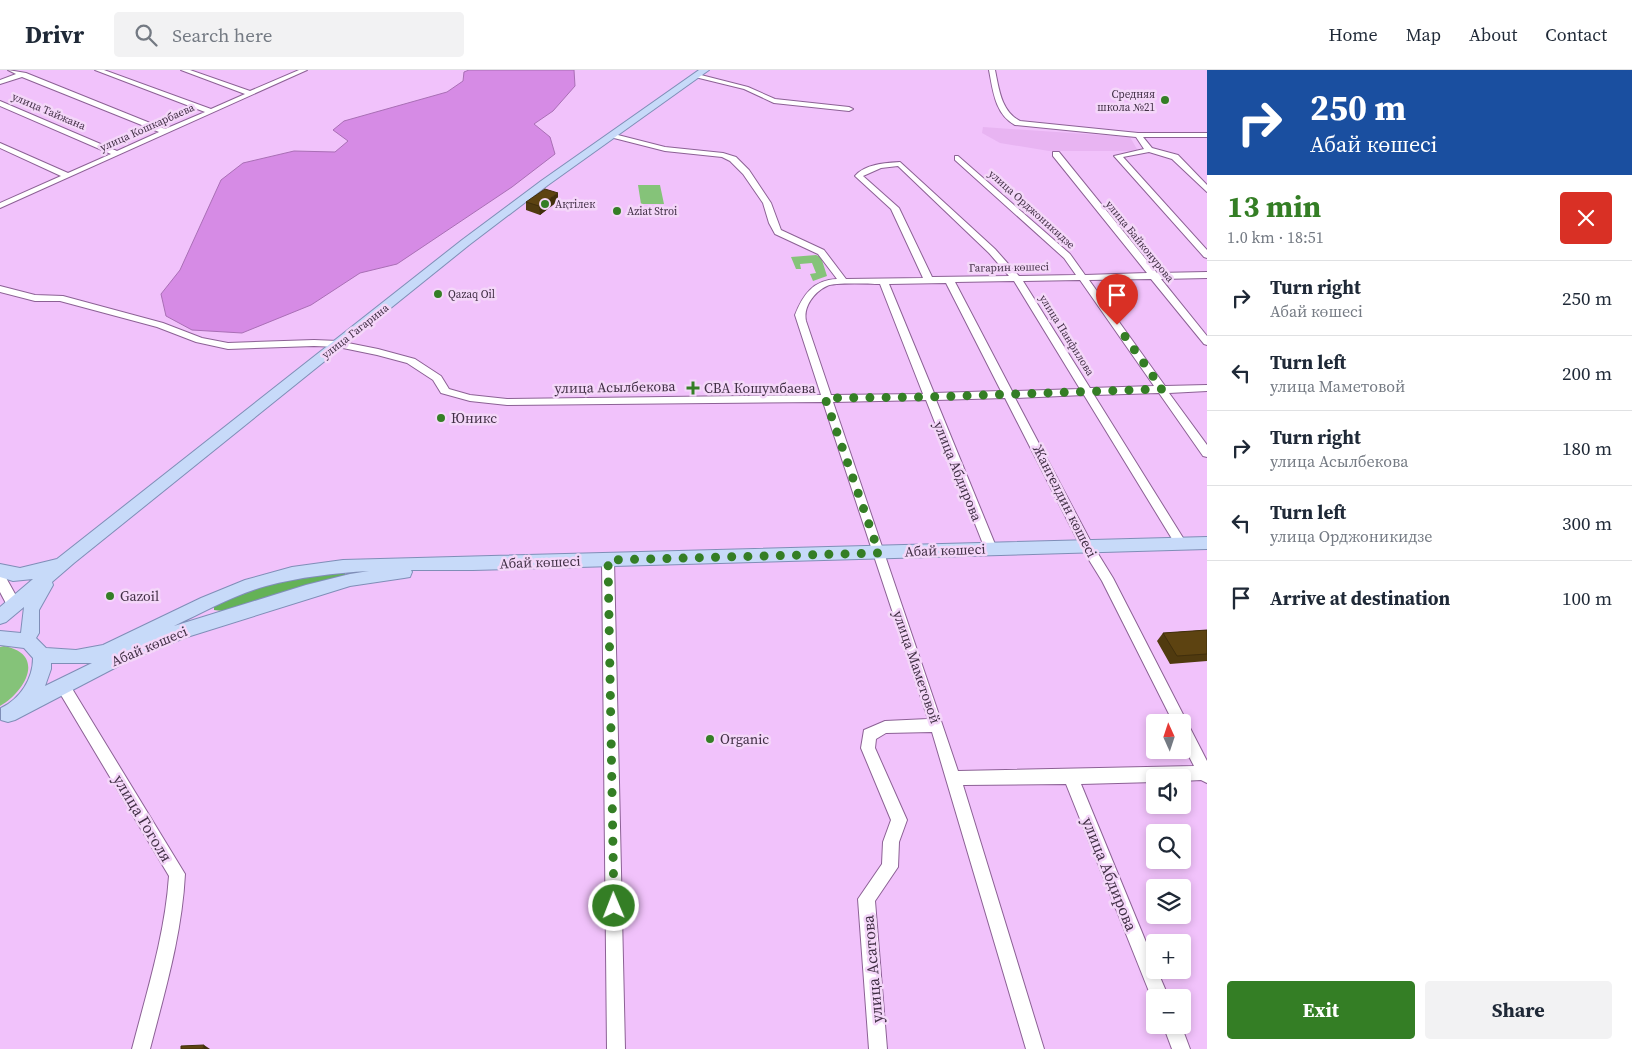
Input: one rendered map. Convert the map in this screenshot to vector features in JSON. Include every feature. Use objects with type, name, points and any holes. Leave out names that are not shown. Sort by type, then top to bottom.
[{"type":"main road","name":"улица Гагарина","points":[[0,617],[68,559],[494,220],[701,73]]},
{"type":"main road","name":"Абай көшесі","points":[[37,645],[65,658],[88,656],[114,648],[220,596],[263,581],[299,571],[355,564],[473,564],[1207,543]]},
{"type":"main road","points":[[0,570],[12,575],[34,573],[68,559]]},
{"type":"main road","points":[[4,716],[23,703],[34,690],[42,672],[31,609],[36,598],[68,559]]},
{"type":"main road","name":"Абай көшесі","points":[[4,716],[122,656],[178,632],[244,610],[350,580],[473,564]]},
{"type":"main road","points":[[14,605],[63,686]]},
{"type":"main road","points":[[0,638],[17,637],[37,645]]},
{"type":"street","points":[[11,70],[165,132]]},
{"type":"street","points":[[0,82],[34,70]]},
{"type":"street","points":[[98,70],[210,111]]},
{"type":"street","points":[[184,70],[251,94]]},
{"type":"street","name":"улица Кошкарбаева","points":[[0,206],[251,94],[288,74],[304,70]]},
{"type":"street","points":[[992,70],[1003,113],[1014,122],[1032,126],[1138,135],[1207,135]]},
{"type":"street","points":[[701,73],[746,88],[774,101],[850,109]]},
{"type":"street","name":"улица Тайжана","points":[[0,103],[116,153]]},
{"type":"street","points":[[613,135],[675,151],[723,155],[733,159],[746,172],[767,203],[778,232],[820,252],[843,281]]},
{"type":"street","points":[[1138,135],[1149,150]]},
{"type":"street","points":[[0,145],[66,175]]},
{"type":"street","points":[[1207,190],[1174,157],[1149,150],[1120,154],[1118,156],[1207,256]]},
{"type":"street","name":"улица Байконурова","points":[[1056,154],[1207,342]]},
{"type":"street","name":"улица Орджоникидзе","points":[[958,158],[1067,256],[1207,453]]},
{"type":"street","name":"улица Панфилова","points":[[930,280],[895,208],[859,176],[871,169],[900,164],[992,251],[1017,278],[1181,544]]},
{"type":"street","points":[[0,196],[9,201]]},
{"type":"street","name":"Гагарин көшесі","points":[[813,291],[825,284],[843,281],[1207,275]]},
{"type":"street","name":"Жангелдин көшесі","points":[[949,280],[1010,394],[1087,547],[1107,578],[1176,714]]},
{"type":"street","name":"улица Абдирова","points":[[883,281],[928,397],[991,549]]},
{"type":"street","name":"улица Асылбекова","points":[[0,289],[35,298],[60,298],[160,325],[199,340],[228,346],[306,343],[338,344],[411,361],[437,378],[445,391],[470,398],[516,402],[928,397],[1207,388]]},
{"type":"street","name":"улица Маметовой","points":[[813,291],[803,304],[800,321],[937,725],[1035,1049]]},
{"type":"street","points":[[608,560],[616,1049]]},
{"type":"street","points":[[0,580],[14,605]]},
{"type":"street","name":"улица Гоголя","points":[[63,686],[177,874],[175,909],[141,1049]]},
{"type":"street","name":"улица Асатова","points":[[878,1049],[866,899],[890,867],[891,842],[899,820],[868,748],[868,735],[884,727],[937,725]]},
{"type":"street","points":[[952,778],[1206,774],[1191,745]]},
{"type":"street","name":"улица Абдирова","points":[[1071,777],[1156,989]]},
{"type":"street","points":[[1175,1034],[1181,1049]]},
{"type":"shaded area","points":[[469,70],[574,70],[575,86],[553,111],[534,124],[550,137],[555,154],[512,187],[397,264],[360,273],[311,305],[242,333],[192,330],[166,316],[161,294],[180,270],[221,180],[243,163],[294,151],[335,152],[348,141],[333,130],[344,121],[447,92],[463,81],[464,72]]},
{"type":"shaded area","points":[[983,127],[1130,137],[1138,151],[1049,151],[1000,143],[982,133]]},
{"type":"green space","points":[[638,185],[660,185],[664,204],[641,204]]},
{"type":"green space","points":[[816,255],[821,257],[827,276],[813,281],[810,274],[816,273],[812,263],[800,264],[801,269],[796,269],[791,257]]},
{"type":"green space","points":[[345,570],[345,575],[223,611],[214,610],[214,606],[262,587]]},
{"type":"green space","points":[[4,646],[17,650],[25,657],[28,673],[18,691],[0,706],[0,647]]},
{"type":"building","points":[[545,189],[558,193],[539,206],[526,202]]},
{"type":"building","points":[[1207,630],[1207,654],[1177,656],[1163,633]]},
{"type":"building","points":[[204,1045],[203,1049],[181,1049],[181,1046]]},
{"type":"place","name":"Средняя школа №21","points":[[1165,100]]},
{"type":"place","name":"Ақтілек","points":[[545,204]]},
{"type":"place","name":"Aziat Stroi","points":[[617,211]]},
{"type":"place","name":"Qazaq Oil","points":[[438,294]]},
{"type":"place","name":"СВА Кошумбаева","points":[[693,388]]},
{"type":"place","name":"Юникс","points":[[441,418]]},
{"type":"place","name":"Gazoil","points":[[110,596]]},
{"type":"place","name":"Organic","points":[[710,739]]},
{"type":"route","points":[[614,906],[608,560],[879,553],[825,398],[928,397],[1162,389],[1117,325]]}]
